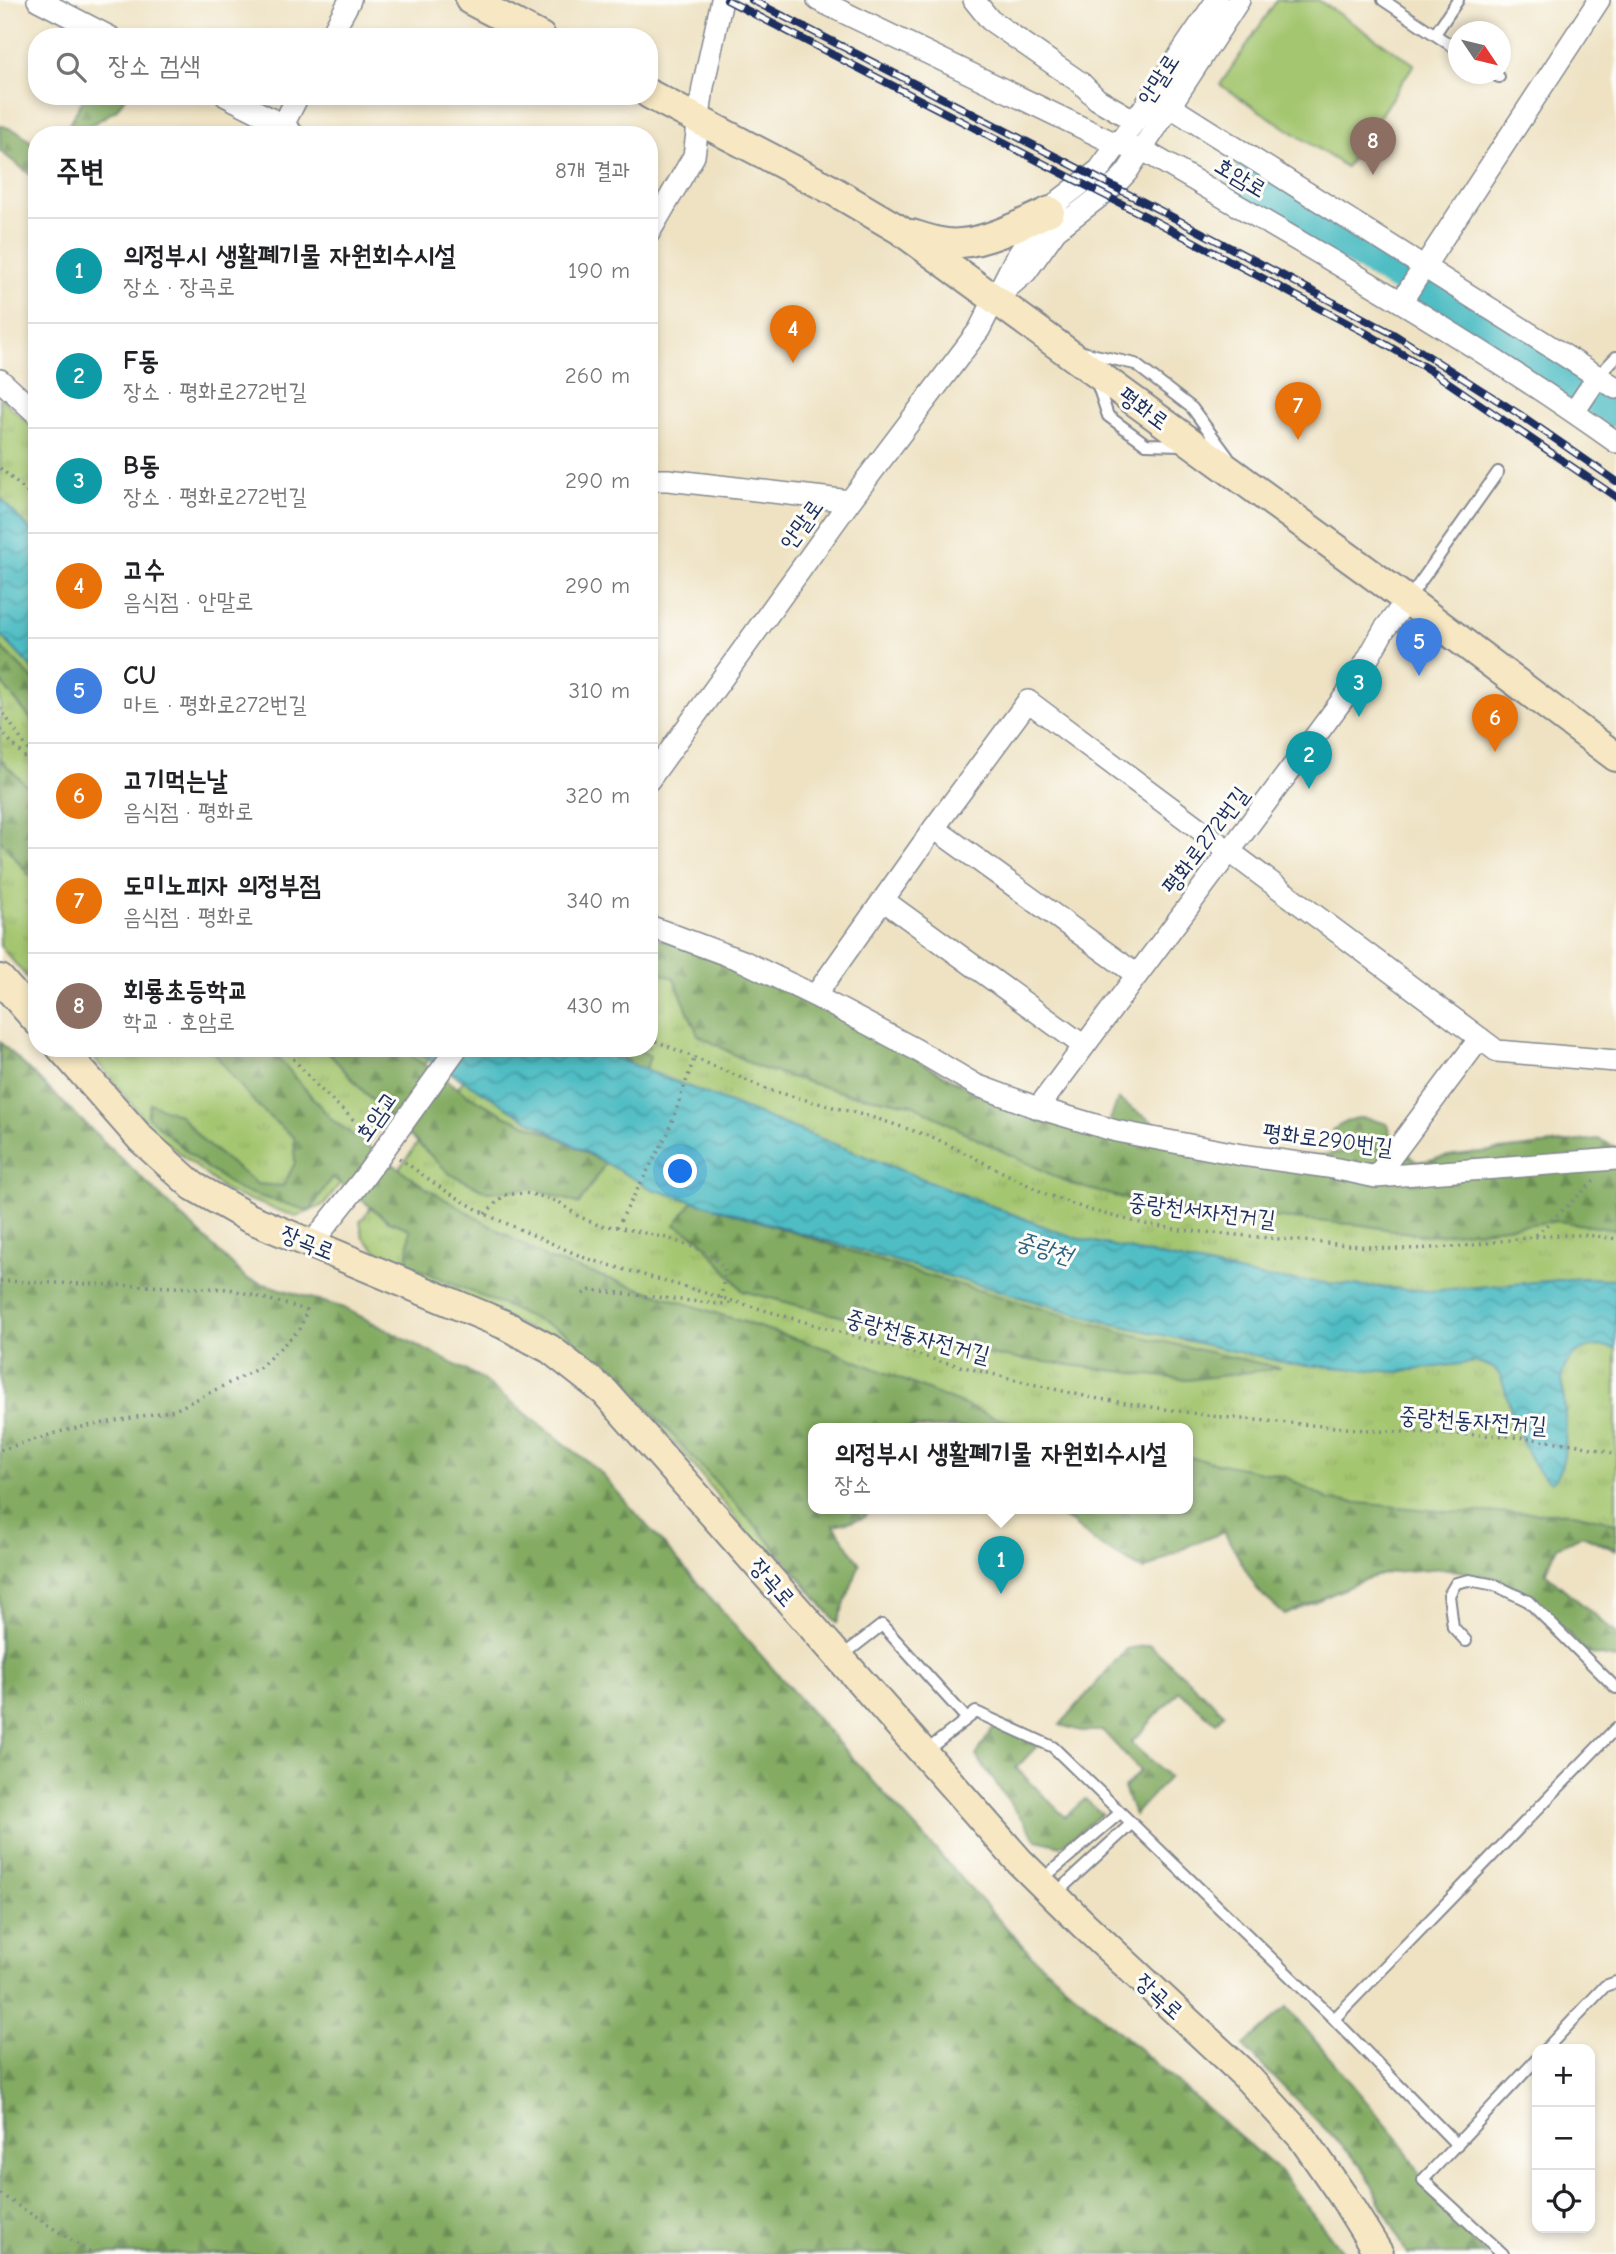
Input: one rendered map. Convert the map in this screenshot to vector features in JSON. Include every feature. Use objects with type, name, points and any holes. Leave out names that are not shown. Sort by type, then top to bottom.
[{"type":"street","points":[[38,0],[92,28]]},
{"type":"street","points":[[335,28],[350,0]]},
{"type":"street","points":[[470,0],[524,28]]},
{"type":"street","points":[[658,218],[694,156],[698,120],[722,0]]},
{"type":"street","name":"호암로","points":[[818,0],[1118,145],[1143,150],[1401,302],[1574,412],[1616,442]]},
{"type":"street","points":[[974,0],[990,20],[1081,83],[1097,99],[1135,121]]},
{"type":"street","name":"안말로","points":[[658,767],[850,501],[979,330],[1013,263],[1049,211],[1070,191],[1099,170],[1217,0]]},
{"type":"street","name":"안말로","points":[[995,299],[1026,272],[1056,230],[1128,173],[1239,0]]},
{"type":"street","points":[[1401,302],[1600,0]]},
{"type":"street","name":"평화로","points":[[658,98],[832,190],[900,230],[1407,600],[1616,757]]},
{"type":"street","points":[[241,105],[275,126]]},
{"type":"street","points":[[287,126],[296,105]]},
{"type":"street","points":[[1171,107],[1607,382],[1574,412]]},
{"type":"street","points":[[900,230],[941,242],[961,243],[1023,223],[1049,211]]},
{"type":"street","points":[[0,380],[28,406]]},
{"type":"street","points":[[658,480],[850,501]]},
{"type":"street","name":"평화로272번길","points":[[1038,1108],[1352,687],[1384,630],[1407,600]]},
{"type":"street","points":[[815,996],[1028,701],[1497,1051],[1616,1061]]},
{"type":"street","points":[[934,828],[1138,975]]},
{"type":"street","points":[[883,900],[1084,1046]]},
{"type":"street","name":"평화로290번길","points":[[658,929],[743,961],[815,996],[976,1084],[1038,1108],[1116,1130],[1242,1155],[1376,1177],[1616,1159]]},
{"type":"street","points":[[0,979],[28,1011]]},
{"type":"street","points":[[1376,1177],[1480,1038]]},
{"type":"street","name":"장곡로","points":[[69,1057],[141,1139],[193,1186],[249,1218],[503,1324],[550,1349],[605,1392],[1020,1862],[1247,2076],[1302,2137],[1343,2196],[1378,2254]]},
{"type":"street","name":"호암교","points":[[312,1243],[363,1179],[451,1057]]},
{"type":"lane","points":[[1383,0],[1448,43]]},
{"type":"lane","points":[[1435,34],[1458,0]]},
{"type":"lane","points":[[1062,348],[1135,364],[1192,408],[1245,482]]},
{"type":"lane","points":[[1607,382],[1616,357]]},
{"type":"lane","points":[[1407,600],[1498,472]]},
{"type":"lane","points":[[1466,1641],[1453,1627],[1448,1595],[1456,1583],[1469,1580],[1496,1585],[1528,1601],[1616,1688]]},
{"type":"lane","points":[[839,1658],[882,1625],[967,1719]]},
{"type":"lane","points":[[923,1753],[976,1712],[1053,1747],[1334,2019],[1457,2145]]},
{"type":"lane","points":[[1334,2019],[1616,1728]]},
{"type":"lane","points":[[1047,1888],[1121,1814]]},
{"type":"lane","points":[[1047,1888],[1131,1824]]},
{"type":"lane","points":[[1551,2044],[1605,1986],[1616,1982]]},
{"type":"lane","points":[[1503,2254],[1423,2180],[1532,2064]]},
{"type":"path","points":[[0,468],[28,493]]},
{"type":"path","points":[[0,708],[28,750]]},
{"type":"path","points":[[0,730],[28,761]]},
{"type":"path","name":"중랑천서자전거길","points":[[658,1042],[769,1090],[913,1130],[957,1148],[1057,1198],[1089,1210],[1144,1224],[1181,1230],[1392,1249],[1449,1247],[1577,1234],[1616,1239]]},
{"type":"path","points":[[292,1057],[319,1088],[377,1140]]},
{"type":"path","points":[[617,1227],[668,1133],[694,1059]]},
{"type":"path","name":"중랑천동자전거길","points":[[398,1156],[441,1188],[485,1214],[585,1258],[936,1360],[1093,1398],[1211,1416],[1378,1432],[1506,1436],[1574,1444],[1616,1454]]},
{"type":"path","points":[[1534,1237],[1595,1180]]},
{"type":"path","points":[[485,1214],[505,1195],[525,1193],[559,1202],[578,1216],[598,1225],[667,1238],[699,1249],[713,1256],[725,1269],[721,1298]]},
{"type":"path","points":[[0,1281],[230,1289],[307,1310],[300,1329],[259,1368],[175,1410],[66,1430],[0,1450]]},
{"type":"path","points":[[583,1294],[591,1290],[718,1304],[740,1303]]},
{"type":"path","points":[[0,2194],[93,2254]]},
{"type":"green space","points":[[1277,0],[1318,0],[1414,64],[1346,167],[1220,85]]},
{"type":"green space","points":[[80,105],[120,105],[90,126],[68,126]]},
{"type":"green space","points":[[0,125],[19,132],[28,140],[28,173],[0,151]]},
{"type":"green space","points":[[0,397],[28,423],[28,979],[0,946]]},
{"type":"green space","points":[[0,646],[28,674],[28,716],[0,681]]},
{"type":"green space","points":[[0,759],[28,787],[28,874],[0,840]]},
{"type":"green space","points":[[658,938],[789,988],[1010,1112],[1104,1136],[1118,1099],[1209,1159],[1323,1155],[1353,1150],[1332,1130],[1347,1121],[1359,1118],[1387,1124],[1393,1143],[1419,1162],[1454,1155],[1598,1139],[1616,1147],[1616,1230],[1558,1221],[1427,1236],[1362,1225],[1154,1207],[1071,1184],[912,1104],[848,1094],[757,1067],[698,1035],[674,978],[658,973]]},
{"type":"green space","points":[[658,941],[1010,1116],[1156,1152],[1616,1171],[1616,1551],[1566,1527],[1193,1487],[1193,1423],[808,1423],[808,1514],[818,1514],[770,1561],[689,1460],[631,1397],[565,1346],[386,1261],[363,1237],[360,1222],[480,1057],[658,1057]]},
{"type":"green space","points":[[0,1042],[247,1279],[344,1308],[479,1377],[598,1470],[832,1736],[1032,1956],[1280,2172],[1344,2254],[0,2254]]},
{"type":"green space","points":[[93,1057],[430,1057],[325,1204],[297,1217],[227,1192],[155,1133]]},
{"type":"green space","points":[[218,1057],[278,1057],[331,1119],[426,1188],[548,1259],[830,1350],[998,1419],[1017,1423],[808,1423],[808,1514],[867,1514],[863,1518],[834,1525],[860,1564],[837,1623],[764,1535],[646,1406],[565,1332],[407,1264],[410,1229],[389,1221],[332,1177],[310,1211],[239,1190],[201,1164],[147,1116],[150,1103],[180,1115],[205,1143],[257,1184],[283,1186],[295,1163],[294,1137],[259,1107]]},
{"type":"green space","points":[[332,1057],[413,1057],[466,1094],[504,1115],[560,1138],[605,1164],[579,1204],[534,1188],[488,1192],[450,1174],[364,1092]]},
{"type":"green space","points":[[560,1057],[650,1057],[640,1089]]},
{"type":"green space","points":[[694,1200],[905,1269],[1125,1333],[1280,1368],[1188,1380],[989,1355],[743,1291],[699,1238],[675,1225]]},
{"type":"green space","points":[[1193,1458],[1286,1477],[1329,1500],[1448,1512],[1574,1513],[1616,1523],[1616,1549],[1582,1535],[1557,1547],[1545,1573],[1616,1633],[1616,1659],[1587,1653],[1529,1595],[1496,1578],[1442,1568],[1391,1572],[1366,1579],[1285,1615],[1258,1591],[1224,1532],[1190,1545],[1144,1570],[1099,1545],[1071,1522],[1054,1514],[1193,1514]]},
{"type":"green space","points":[[1150,1645],[1224,1713],[1216,1723],[1179,1691],[1131,1743],[1169,1777],[1134,1815],[1124,1788],[1140,1771],[1103,1731],[1081,1731],[1060,1725],[1126,1649]]},
{"type":"green space","points":[[1012,1724],[1038,1745],[1016,1768],[1065,1817],[1085,1799],[1102,1814],[1061,1846],[1037,1840],[976,1756],[992,1729]]},
{"type":"green space","points":[[1287,2007],[1398,2139],[1441,2209],[1486,2254],[1407,2254],[1362,2166],[1243,2046]]},
{"type":"water","points":[[0,498],[28,528],[28,664],[0,634]]},
{"type":"water","name":"중랑천","points":[[425,1057],[613,1057],[1071,1237],[1265,1278],[1429,1291],[1582,1278],[1616,1279],[1616,1349],[1598,1347],[1582,1350],[1575,1354],[1565,1367],[1562,1376],[1565,1449],[1558,1474],[1551,1482],[1533,1463],[1526,1450],[1501,1377],[1488,1365],[1476,1362],[1397,1372],[1291,1364],[1109,1323],[652,1189],[520,1115]]},
{"type":"waterway","points":[[1244,182],[1473,319],[1616,410]]},
{"type":"railway","points":[[727,0],[1366,333],[1433,372],[1616,497]]},
{"type":"railway","points":[[752,0],[1395,335],[1519,414],[1616,481]]},
{"type":"place","name":"회룡초등학교","points":[[1373,175]]},
{"type":"place","name":"고수","points":[[793,363]]},
{"type":"place","name":"도미노피자 의정부점","points":[[1298,440]]},
{"type":"place","name":"CU","points":[[1419,676]]},
{"type":"place","name":"B동","points":[[1359,717]]},
{"type":"place","name":"고기먹는날","points":[[1495,752]]},
{"type":"place","name":"F동","points":[[1309,789]]},
{"type":"place","name":"의정부시 생활폐기물 자원회수시설","points":[[1001,1594]]}]
